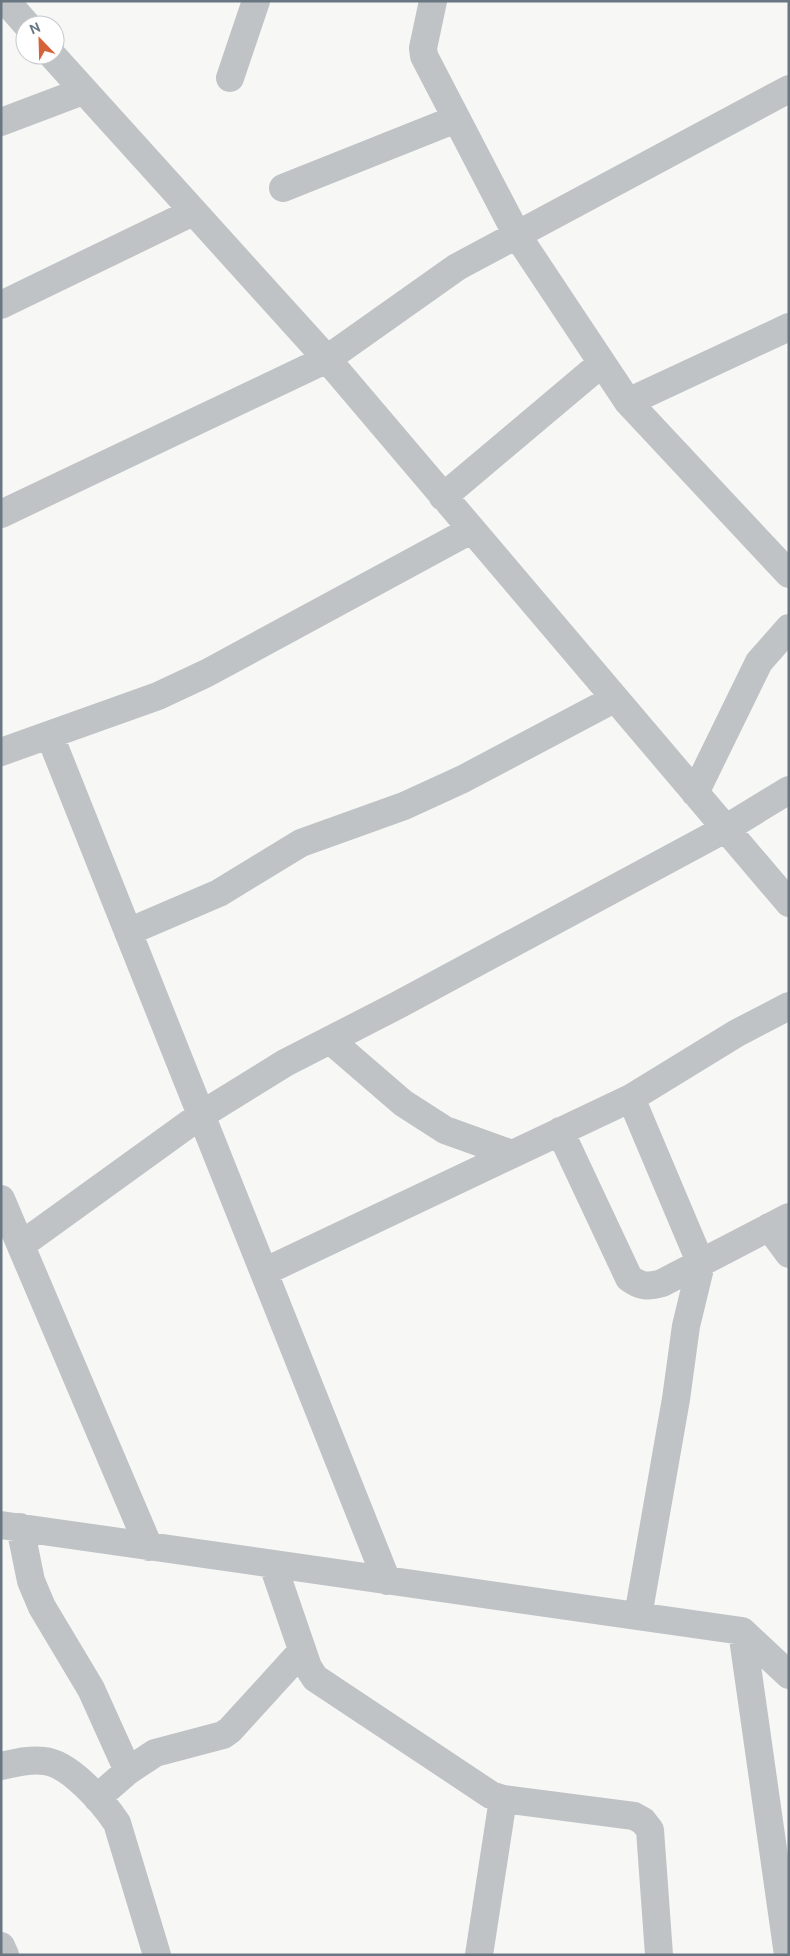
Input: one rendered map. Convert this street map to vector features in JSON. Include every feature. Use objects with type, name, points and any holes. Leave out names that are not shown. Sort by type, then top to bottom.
[{"type":"street","points":[[6,1],[18,15]]},
{"type":"street","points":[[230,78],[256,1]]},
{"type":"street","points":[[430,2],[423,48],[424,56],[517,235],[628,402],[788,571]]},
{"type":"street","points":[[61,65],[327,359],[789,903]]},
{"type":"street","points":[[1,514],[327,359],[457,267],[789,90]]},
{"type":"street","points":[[1,122],[83,91]]},
{"type":"street","points":[[283,188],[456,119]]},
{"type":"street","points":[[1,304],[193,212]]},
{"type":"street","points":[[628,402],[789,327]]},
{"type":"street","points":[[444,497],[602,363]]},
{"type":"street","points":[[1,752],[158,696],[207,672],[471,530]]},
{"type":"street","points":[[694,793],[759,662],[789,628]]},
{"type":"street","points":[[128,932],[219,893],[300,843],[404,806],[463,779],[614,699]]},
{"type":"street","points":[[50,736],[387,1581]]},
{"type":"street","points":[[20,1245],[201,1115],[285,1063],[726,829],[789,790]]},
{"type":"street","points":[[264,1272],[631,1098],[737,1033],[789,1006]]},
{"type":"street","points":[[330,1040],[403,1103],[445,1130],[512,1154]]},
{"type":"street","points":[[631,1098],[701,1264],[686,1326],[676,1400],[638,1616]]},
{"type":"street","points":[[560,1131],[629,1278],[647,1287],[662,1283],[779,1222],[789,1254]]},
{"type":"street","points":[[1,1199],[150,1547]]},
{"type":"street","points":[[128,1771],[91,1689],[42,1607],[10,1526],[742,1631],[789,1676]]},
{"type":"street","points":[[273,1565],[302,1651],[308,1667],[315,1678],[491,1794],[503,1799],[634,1816],[643,1821],[650,1830],[659,1955]]},
{"type":"street","points":[[742,1631],[788,1955]]},
{"type":"street","points":[[98,1798],[128,1771],[155,1753],[223,1734],[230,1730],[302,1651]]},
{"type":"street","points":[[1,1766],[25,1760],[45,1760],[61,1766],[104,1804],[117,1823],[157,1955]]},
{"type":"street","points":[[479,1955],[503,1799]]},
{"type":"street","points":[[1,1946],[5,1955]]}]
